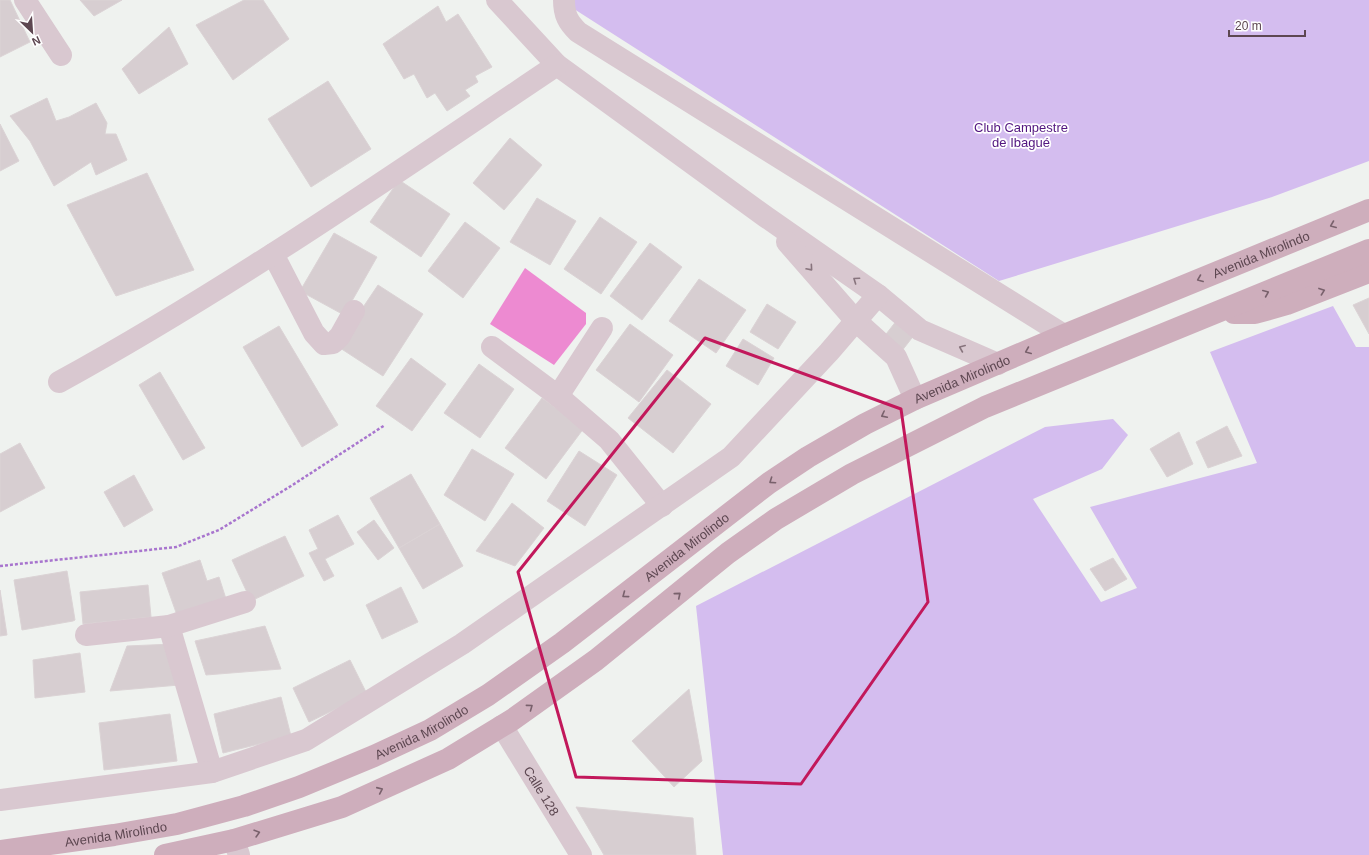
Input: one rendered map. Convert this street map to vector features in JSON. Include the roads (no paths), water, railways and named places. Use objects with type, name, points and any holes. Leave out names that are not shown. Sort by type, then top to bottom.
[{"type":"main road","name":"Avenida Mirolindo","points":[[0,851],[114,835],[177,824],[244,806],[299,788],[430,730],[488,695],[562,642],[768,483],[808,457],[865,424],[915,399],[1064,335],[1369,210]]},
{"type":"main road","points":[[165,855],[236,848],[342,807],[448,758],[502,726],[596,660],[728,553],[776,519],[852,474],[985,407],[1217,314],[1369,250]]},
{"type":"main road","points":[[1217,314],[1255,313],[1363,279]]},
{"type":"street","points":[[25,0],[61,55]]},
{"type":"street","points":[[564,0],[564,11],[568,22],[578,32],[1064,335]]},
{"type":"street","points":[[505,4],[557,65],[766,217],[878,295],[920,330],[998,364]]},
{"type":"street","points":[[59,382],[138,339],[273,254],[557,65]]},
{"type":"street","points":[[766,217],[856,321],[896,357],[915,399]]},
{"type":"street","points":[[273,254],[314,333],[324,344],[333,343],[340,336],[354,311]]},
{"type":"street","points":[[0,800],[212,772],[306,740],[462,644],[731,458],[878,295]]},
{"type":"street","points":[[558,396],[602,328]]},
{"type":"street","points":[[492,347],[558,396],[609,440],[662,506]]},
{"type":"street","points":[[86,635],[169,626],[245,602]]},
{"type":"street","points":[[169,626],[212,772]]},
{"type":"street","name":"Calle 128","points":[[502,726],[581,855]]},
{"type":"park label","name":"Club Campestre de Ibagué","points":[[1021,134]]}]
